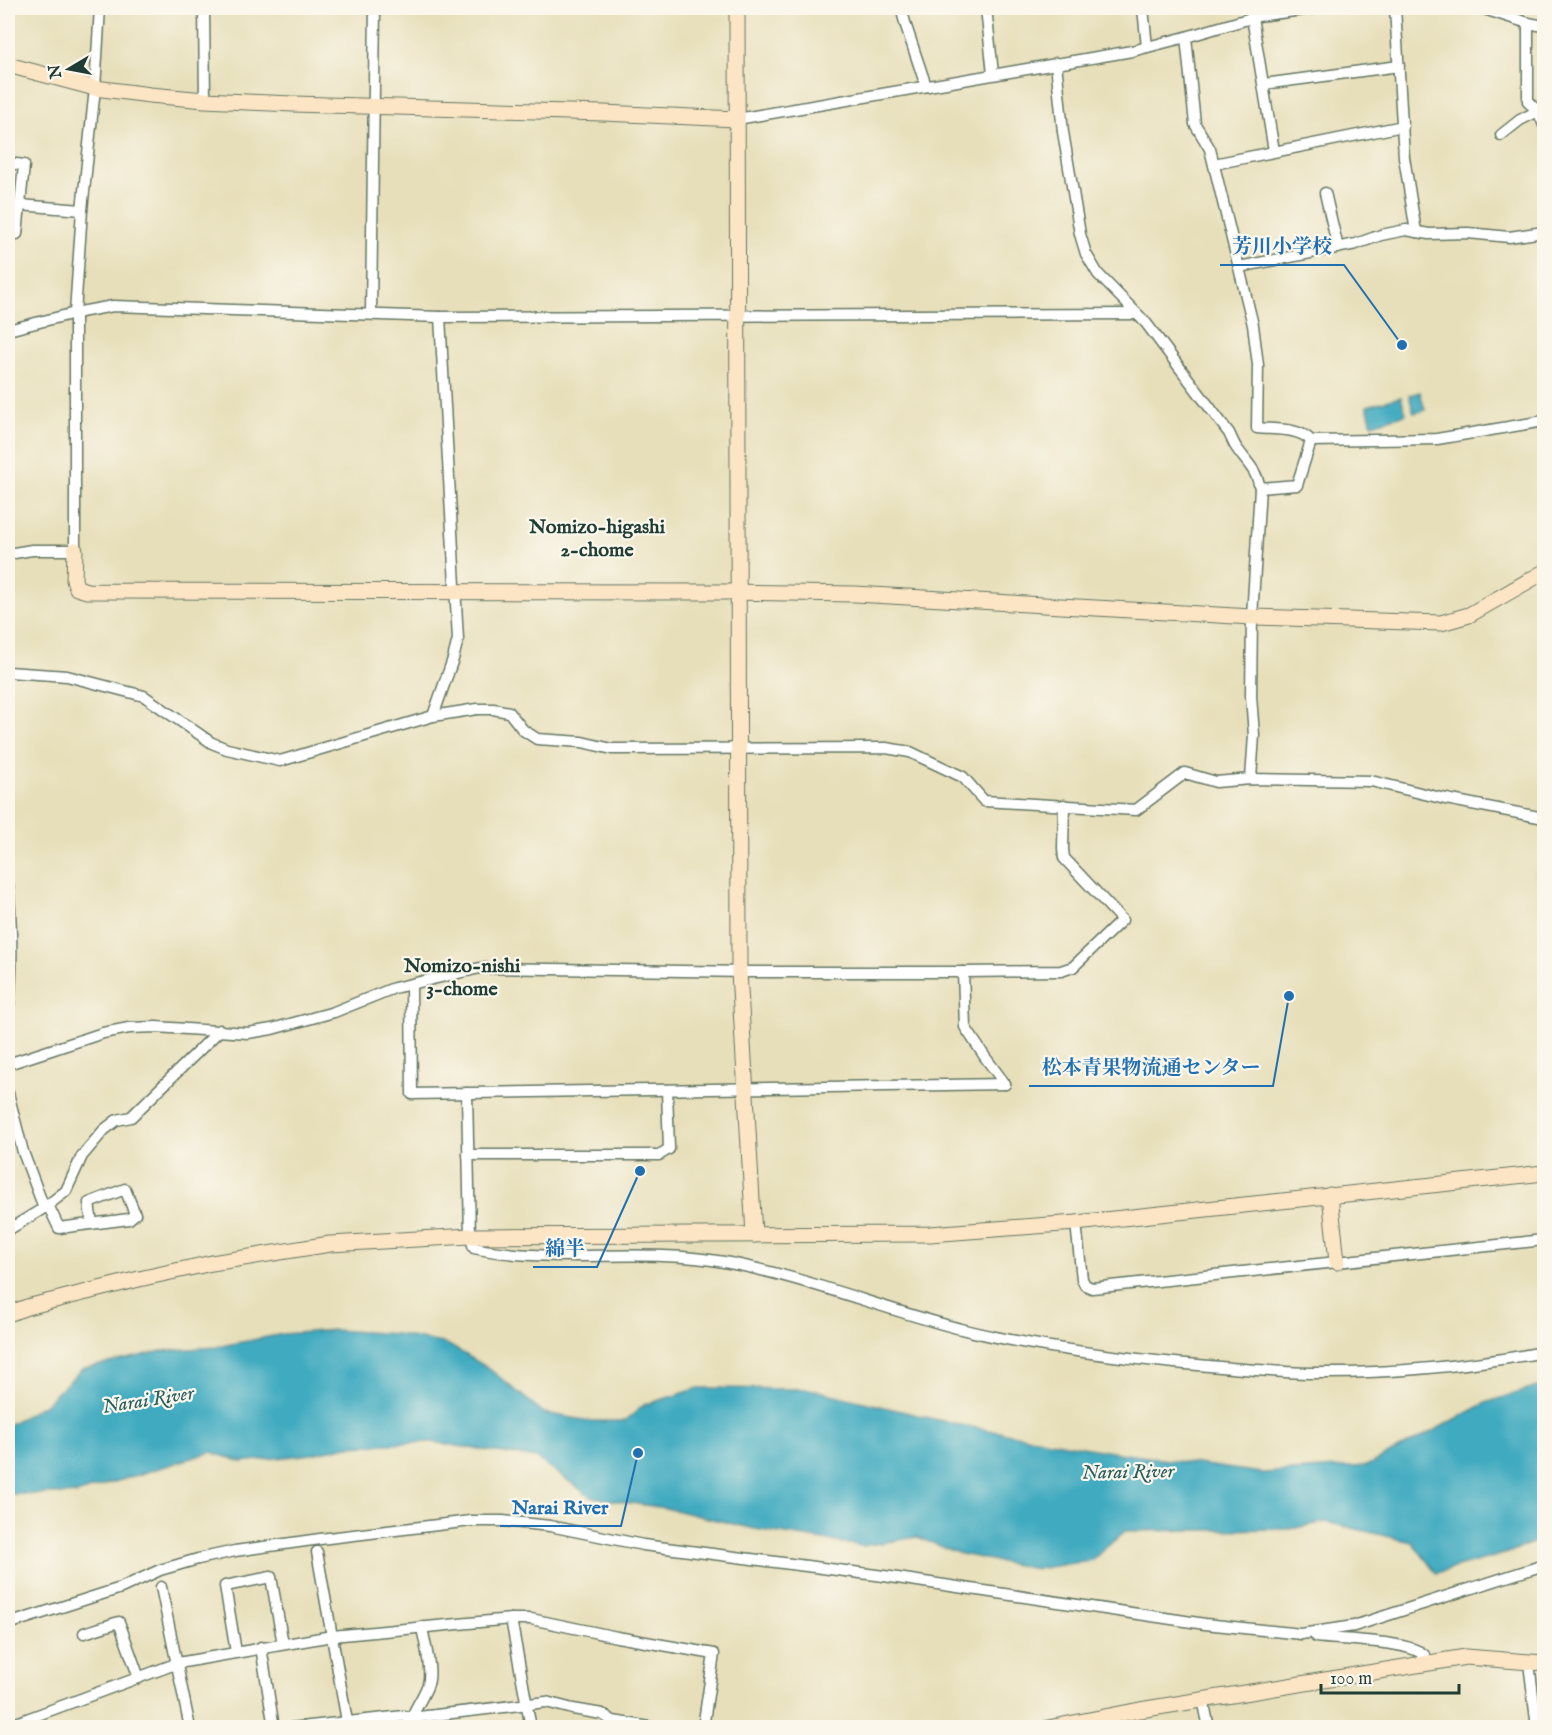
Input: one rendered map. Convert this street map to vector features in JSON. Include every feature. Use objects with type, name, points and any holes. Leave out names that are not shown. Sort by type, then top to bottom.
[{"type":"street","points":[[100,8],[75,313],[74,580],[77,588],[87,591],[855,594],[1252,617],[1442,623],[1470,615],[1545,572]]},
{"type":"street","points":[[204,8],[205,100]]},
{"type":"street","points":[[371,314],[375,8]]},
{"type":"street","points":[[737,8],[739,972],[754,1235]]},
{"type":"street","points":[[901,8],[926,86]]},
{"type":"street","points":[[986,8],[993,74]]},
{"type":"street","points":[[1143,8],[1147,47]]},
{"type":"street","points":[[8,65],[95,88],[150,96],[374,107],[737,119],[1147,47],[1256,14],[1317,8]]},
{"type":"street","points":[[1395,8],[1404,157],[1416,232]]},
{"type":"street","points":[[1481,8],[1545,26]]},
{"type":"street","points":[[1256,14],[1274,151]]},
{"type":"street","points":[[1528,23],[1528,102],[1538,111],[1545,125]]},
{"type":"street","points":[[1186,37],[1195,124],[1210,149],[1253,325],[1258,365],[1257,428],[1294,432],[1306,435],[1311,441]]},
{"type":"street","points":[[1056,63],[1063,132],[1080,234],[1086,254],[1098,274],[1146,323],[1229,433],[1237,449],[1258,478],[1260,488],[1252,617],[1251,696],[1254,735],[1251,779]]},
{"type":"street","points":[[1264,84],[1399,66]]},
{"type":"street","points":[[1501,135],[1520,120],[1538,111]]},
{"type":"street","points":[[1214,164],[1402,126]]},
{"type":"street","points":[[8,164],[24,165],[17,234],[8,233]]},
{"type":"street","points":[[1325,193],[1338,248]]},
{"type":"street","points":[[20,205],[82,210]]},
{"type":"street","points":[[1239,267],[1338,248],[1406,230],[1429,234],[1468,233],[1509,237],[1545,232]]},
{"type":"street","points":[[8,330],[113,306],[440,317],[1136,314]]},
{"type":"street","points":[[433,716],[458,639],[440,317]]},
{"type":"street","points":[[1311,441],[1437,439],[1545,421]]},
{"type":"street","points":[[1260,488],[1297,485],[1311,441]]},
{"type":"street","points":[[8,554],[32,550],[75,550]]},
{"type":"street","points":[[8,672],[67,676],[144,696],[212,743],[226,749],[280,761],[433,716],[477,709],[493,709],[508,712],[523,730],[537,739],[582,742],[612,748],[886,748],[910,752],[963,777],[984,801],[1136,810],[1185,773],[1216,782],[1251,779],[1371,781],[1441,798],[1545,818]]},
{"type":"street","points":[[8,1064],[103,1033],[129,1028],[156,1027],[248,1033],[272,1029],[334,1012],[394,988],[480,968],[739,972],[1061,971],[1073,967],[1122,920],[1064,858],[1064,805]]},
{"type":"street","points":[[8,885],[12,961],[8,1013]]},
{"type":"street","points":[[411,985],[412,1094],[1005,1084],[965,1027],[963,972]]},
{"type":"street","points":[[8,1230],[46,1207],[66,1191],[82,1156],[105,1130],[117,1120],[131,1117],[220,1030]]},
{"type":"street","points":[[468,1155],[659,1155],[669,1149],[667,1090]]},
{"type":"street","points":[[8,1093],[23,1152],[46,1207],[59,1228],[92,1224]]},
{"type":"street","points":[[467,1093],[470,1236],[474,1248],[522,1254],[695,1257],[762,1269],[966,1330],[1121,1358],[1231,1368],[1322,1372],[1442,1367],[1545,1352]]},
{"type":"street","points":[[8,1314],[27,1306],[212,1263],[330,1244],[470,1236],[930,1234],[1076,1223],[1545,1173]]},
{"type":"street","points":[[1330,1195],[1337,1262]]},
{"type":"street","points":[[1076,1223],[1082,1279],[1085,1286],[1092,1288],[1545,1240]]},
{"type":"street","points":[[8,1624],[121,1588],[160,1570],[235,1551],[396,1529],[471,1521],[503,1521],[550,1526],[643,1545],[948,1585],[1205,1624],[1397,1645],[1416,1650],[1429,1662]]},
{"type":"street","points":[[317,1552],[347,1724]]},
{"type":"street","points":[[1301,1634],[1354,1626],[1545,1565]]},
{"type":"street","points":[[236,1652],[225,1586],[271,1577],[283,1644]]},
{"type":"street","points":[[160,1587],[190,1728]]},
{"type":"street","points":[[511,1618],[531,1728]]},
{"type":"street","points":[[8,1727],[178,1663],[332,1636],[511,1618],[531,1619],[714,1654],[703,1728]]},
{"type":"street","points":[[84,1633],[119,1622],[139,1678]]},
{"type":"street","points":[[409,1723],[428,1683],[429,1673],[422,1627]]},
{"type":"street","points":[[261,1647],[274,1728]]},
{"type":"street","points":[[1048,1728],[1203,1699],[1466,1657],[1545,1663]]},
{"type":"street","points":[[1529,1663],[1537,1728]]},
{"type":"street","points":[[1203,1699],[1209,1728]]},
{"type":"street","points":[[409,1723],[546,1702],[602,1714],[613,1721],[656,1728]]},
{"type":"street","points":[[291,1728],[347,1724],[404,1716],[409,1723]]},
{"type":"water","points":[[1420,392],[1425,410],[1414,413],[1409,395]]},
{"type":"water","points":[[1401,397],[1406,414],[1372,424],[1367,406]]},
{"type":"water","points":[[334,1330],[396,1334],[447,1344],[487,1367],[544,1413],[590,1421],[625,1421],[644,1405],[699,1388],[810,1389],[955,1424],[1111,1452],[1262,1473],[1366,1466],[1488,1402],[1544,1385],[1544,1538],[1508,1553],[1436,1573],[1412,1542],[1326,1522],[1289,1529],[1125,1531],[1092,1560],[1036,1569],[960,1554],[917,1537],[862,1546],[755,1529],[665,1508],[591,1497],[536,1458],[431,1442],[348,1446],[312,1454],[242,1462],[211,1452],[76,1494],[8,1494],[8,1425],[44,1405],[82,1369],[162,1351],[216,1347],[283,1334]]},
{"type":"place","name":"芳川小学校","points":[[1402,345]]},
{"type":"place","name":"松本青果物流通センター","points":[[1289,996]]},
{"type":"place","name":"綿半","points":[[640,1171]]},
{"type":"place","name":"Narai River","points":[[638,1453]]},
{"type":"district","name":"Nomizo-higashi 2-chome","points":[[597,538]]},
{"type":"district","name":"Nomizo-nishi 3-chome","points":[[462,976]]}]
